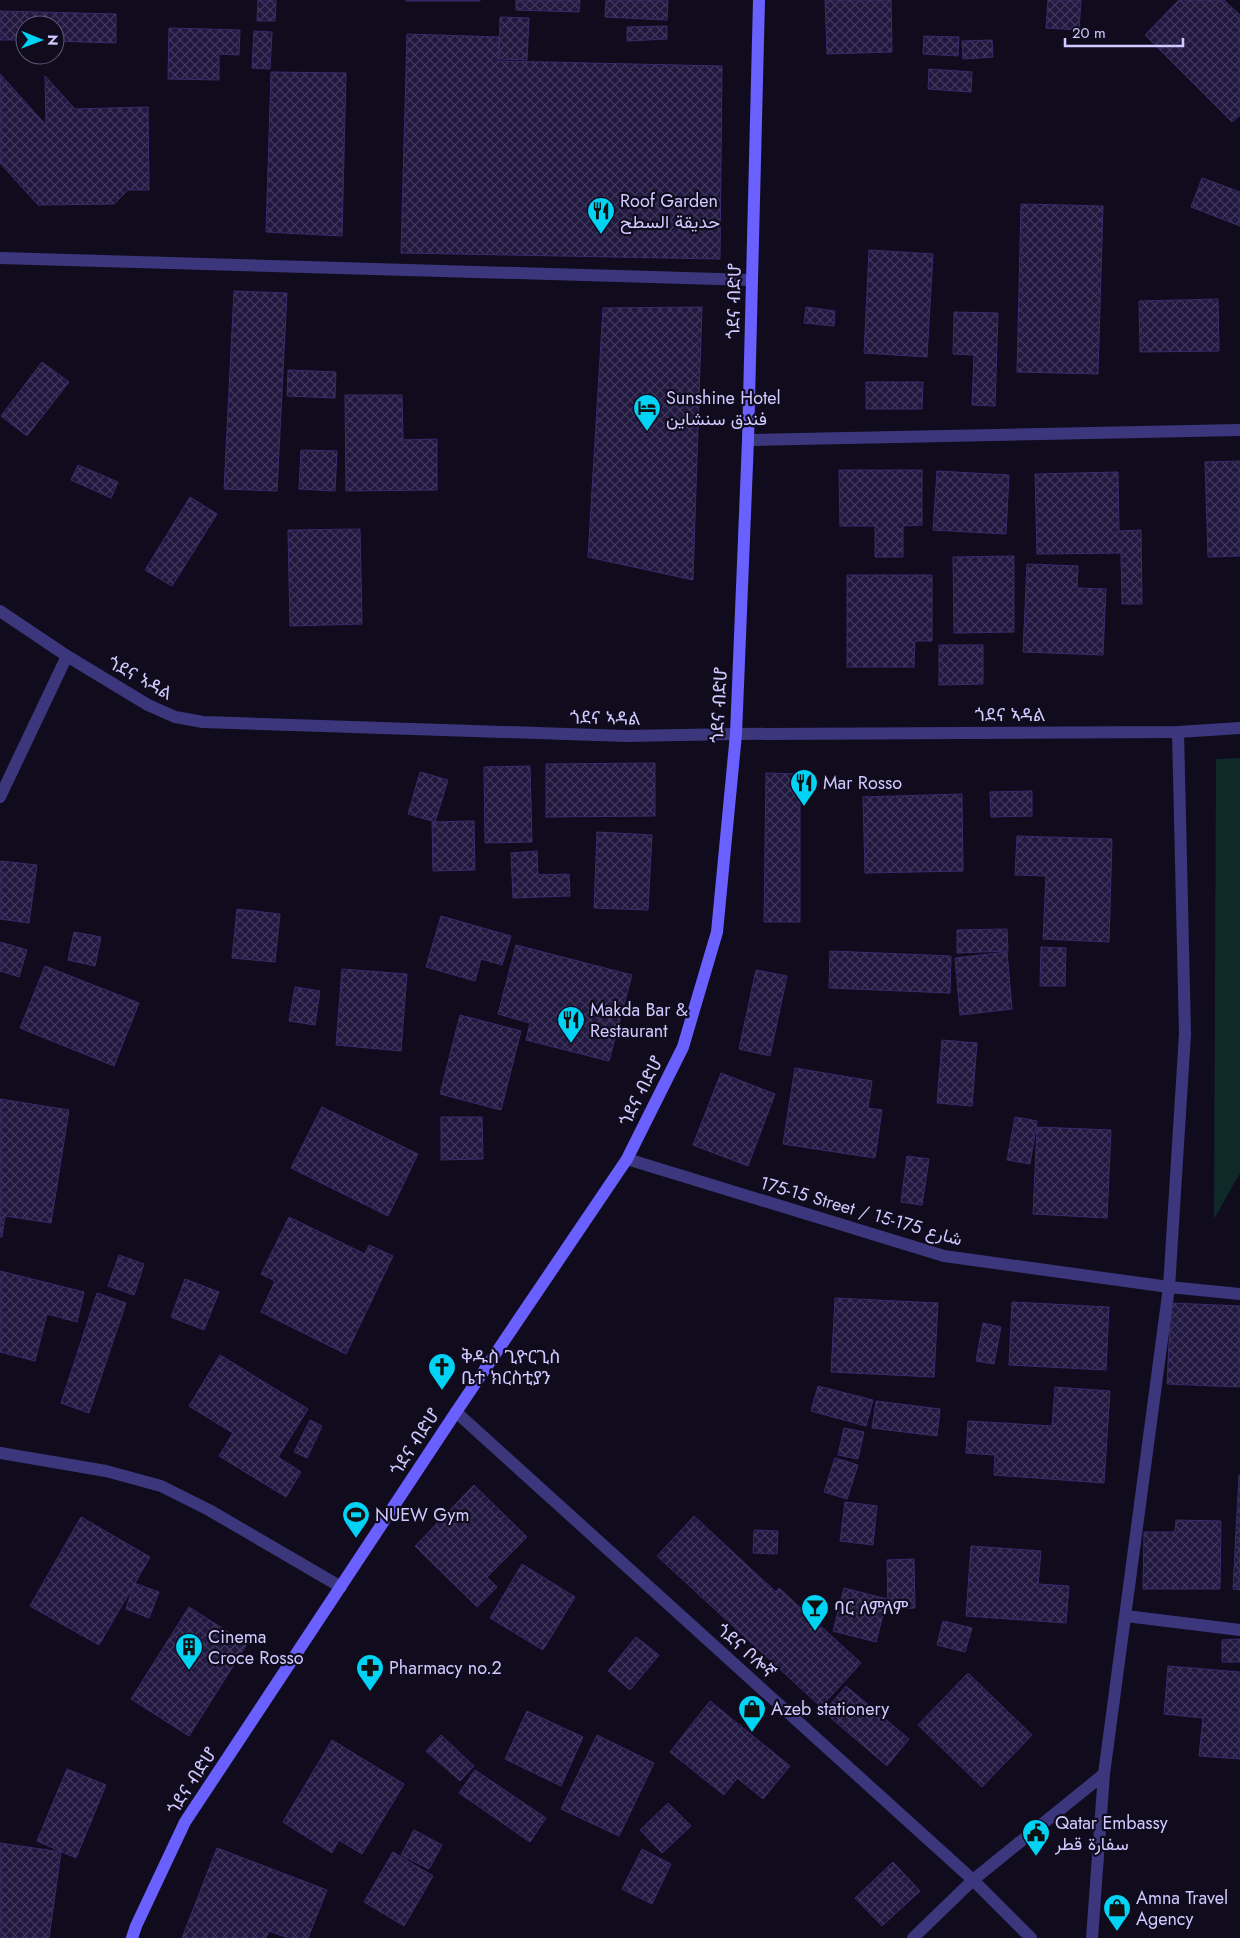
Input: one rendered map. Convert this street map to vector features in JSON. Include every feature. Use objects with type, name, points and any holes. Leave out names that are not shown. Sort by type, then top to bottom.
[{"type":"main road","name":"ጎደና ብድሆ","points":[[132,1938],[185,1822],[626,1159],[683,1047],[717,932],[736,734],[748,440],[760,0]]},
{"type":"street","points":[[0,258],[752,280]]},
{"type":"street","points":[[748,440],[1240,430]]},
{"type":"street","name":"ጎደና ኣዳል","points":[[0,611],[67,656],[148,705],[176,717],[203,722],[626,736],[1178,732],[1240,728]]},
{"type":"street","points":[[0,797],[67,656]]},
{"type":"street","points":[[1092,1938],[1104,1774],[1169,1287],[1185,1034],[1178,732]]},
{"type":"street","name":"175-15 Street / شارع 175-15","points":[[626,1159],[944,1256],[1169,1287],[1240,1294]]},
{"type":"street","name":"ጎደና ቦሎኛ","points":[[456,1412],[973,1880],[1031,1938]]},
{"type":"street","points":[[0,1453],[106,1471],[161,1486],[209,1510],[341,1587]]},
{"type":"street","points":[[1126,1616],[1240,1630]]},
{"type":"street","points":[[913,1938],[973,1880],[1104,1774]]},
{"type":"green space","points":[[1240,758],[1240,1173],[1214,1219],[1216,759]]},
{"type":"building","points":[[258,0],[276,0],[275,21],[257,21]]},
{"type":"building","points":[[480,0],[480,1],[406,1]]},
{"type":"building","points":[[516,0],[580,0],[579,12],[516,10]]},
{"type":"building","points":[[606,0],[668,0],[667,20],[605,17]]},
{"type":"building","points":[[825,0],[891,0],[892,52],[827,54]]},
{"type":"building","points":[[1048,0],[1081,0],[1079,30],[1046,28]]},
{"type":"building","points":[[1179,0],[1224,0],[1240,15],[1240,115],[1232,122],[1145,35]]},
{"type":"building","points":[[0,11],[116,14],[116,43],[65,41],[65,15],[15,15],[15,40],[0,40]]},
{"type":"building","points":[[500,17],[529,18],[527,60],[499,59]]},
{"type":"building","points":[[667,26],[667,39],[627,41],[627,27]]},
{"type":"building","points":[[169,28],[240,30],[239,55],[219,54],[219,80],[168,79]]},
{"type":"building","points":[[254,31],[272,32],[270,69],[252,68]]},
{"type":"building","points":[[407,34],[499,37],[499,61],[722,66],[720,259],[401,253]]},
{"type":"building","points":[[924,36],[959,37],[958,56],[923,54]]},
{"type":"building","points":[[992,40],[993,57],[963,59],[962,41]]},
{"type":"building","points":[[929,69],[972,72],[971,92],[928,89]]},
{"type":"building","points":[[271,72],[346,73],[342,236],[266,232]]},
{"type":"building","points":[[0,74],[46,125],[45,76],[75,109],[148,107],[149,190],[128,190],[114,204],[38,205],[0,163]]},
{"type":"building","points":[[1202,178],[1240,192],[1240,226],[1191,207]]},
{"type":"building","points":[[1021,204],[1103,206],[1098,374],[1017,372]]},
{"type":"building","points":[[869,250],[933,254],[927,357],[864,353]]},
{"type":"building","points":[[234,291],[287,293],[277,491],[224,489]]},
{"type":"building","points":[[1218,299],[1219,351],[1140,352],[1139,301]]},
{"type":"building","name":"Sunshine Hotel فندق سنشاين","points":[[702,307],[693,580],[588,557],[603,308]]},
{"type":"building","points":[[806,307],[835,311],[834,326],[804,323]]},
{"type":"building","points":[[954,312],[998,313],[995,406],[972,405],[974,355],[953,354]]},
{"type":"building","points":[[42,362],[69,382],[27,436],[1,416]]},
{"type":"building","points":[[288,370],[336,372],[335,398],[287,396]]},
{"type":"building","points":[[866,382],[923,382],[922,409],[866,409]]},
{"type":"building","points":[[345,395],[402,395],[403,440],[437,439],[437,490],[346,491]]},
{"type":"building","points":[[301,450],[337,451],[335,491],[299,489]]},
{"type":"building","points":[[1240,461],[1240,556],[1208,557],[1205,462]]},
{"type":"building","points":[[78,465],[118,482],[111,498],[71,480]]},
{"type":"building","points":[[839,470],[922,470],[922,525],[903,526],[903,557],[875,557],[875,526],[840,526]]},
{"type":"building","points":[[937,471],[1009,475],[1006,534],[933,530]]},
{"type":"building","points":[[1118,472],[1119,531],[1141,530],[1142,604],[1122,604],[1121,553],[1037,554],[1035,474]]},
{"type":"building","points":[[190,497],[217,514],[172,586],[145,570]]},
{"type":"building","points":[[360,529],[362,624],[290,626],[288,530]]},
{"type":"building","points":[[1014,556],[1014,632],[954,633],[953,557]]},
{"type":"building","points":[[1027,564],[1078,566],[1077,588],[1106,589],[1103,655],[1023,652]]},
{"type":"building","points":[[847,575],[932,575],[932,641],[915,641],[914,667],[847,667]]},
{"type":"building","points":[[939,645],[983,645],[983,684],[939,685]]},
{"type":"building","points":[[655,763],[655,816],[546,817],[546,764]]},
{"type":"building","points":[[530,766],[532,842],[485,843],[484,767]]},
{"type":"building","points":[[420,772],[448,780],[435,822],[408,814]]},
{"type":"building","points":[[766,773],[800,774],[800,922],[764,922]]},
{"type":"building","points":[[1032,791],[1032,816],[991,817],[990,792]]},
{"type":"building","points":[[962,794],[963,871],[865,873],[863,797]]},
{"type":"building","points":[[474,821],[475,870],[433,871],[432,822]]},
{"type":"building","points":[[597,832],[652,835],[648,910],[594,908]]},
{"type":"building","points":[[1017,836],[1112,839],[1109,942],[1043,939],[1046,876],[1015,875]]},
{"type":"building","points":[[537,851],[538,875],[569,874],[570,896],[513,898],[511,853]]},
{"type":"building","points":[[0,861],[37,865],[29,923],[0,919]]},
{"type":"building","points":[[237,909],[280,914],[275,962],[232,958]]},
{"type":"building","points":[[441,916],[511,936],[502,965],[481,959],[475,981],[426,967]]},
{"type":"building","points":[[1007,929],[1008,951],[957,953],[957,930]]},
{"type":"building","points":[[74,932],[101,937],[95,966],[68,960]]},
{"type":"building","points":[[0,942],[27,950],[19,977],[0,971]]},
{"type":"building","points":[[516,945],[632,975],[609,1061],[526,1040],[530,1023],[498,1014]]},
{"type":"building","points":[[1041,947],[1066,948],[1065,986],[1040,986]]},
{"type":"building","points":[[830,951],[951,956],[950,993],[829,988]]},
{"type":"building","points":[[1007,952],[1012,1009],[960,1015],[955,958]]},
{"type":"building","points":[[45,966],[139,1003],[114,1066],[20,1028]]},
{"type":"building","points":[[342,969],[407,974],[401,1051],[336,1045]]},
{"type":"building","points":[[756,970],[787,976],[770,1056],[739,1049]]},
{"type":"building","points":[[295,987],[320,991],[315,1025],[289,1021]]},
{"type":"building","points":[[460,1015],[521,1031],[501,1110],[440,1094]]},
{"type":"building","points":[[942,1040],[977,1043],[972,1106],[937,1103]]},
{"type":"building","points":[[795,1068],[872,1081],[868,1108],[882,1110],[875,1158],[783,1144]]},
{"type":"building","points":[[721,1073],[775,1094],[748,1166],[693,1145]]},
{"type":"building","points":[[0,1099],[69,1110],[51,1223],[5,1216],[2,1237],[0,1237]]},
{"type":"building","points":[[322,1107],[418,1154],[388,1216],[291,1168]]},
{"type":"building","points":[[441,1117],[482,1117],[483,1159],[441,1160]]},
{"type":"building","points":[[1015,1117],[1037,1121],[1030,1164],[1007,1160]]},
{"type":"building","points":[[1037,1127],[1111,1130],[1107,1218],[1033,1214]]},
{"type":"building","points":[[907,1156],[929,1159],[922,1205],[901,1202]]},
{"type":"building","points":[[289,1217],[365,1254],[369,1245],[393,1256],[346,1354],[261,1312],[275,1281],[261,1274]]},
{"type":"building","points":[[119,1255],[144,1264],[134,1295],[108,1286]]},
{"type":"building","points":[[0,1271],[84,1292],[77,1322],[47,1314],[35,1361],[0,1352]]},
{"type":"building","points":[[185,1279],[219,1292],[204,1330],[171,1317]]},
{"type":"building","points":[[97,1293],[126,1303],[89,1413],[61,1403]]},
{"type":"building","points":[[835,1298],[938,1303],[934,1377],[831,1372]]},
{"type":"building","points":[[1012,1302],[1109,1307],[1106,1370],[1009,1365]]},
{"type":"building","points":[[1171,1303],[1240,1306],[1240,1387],[1167,1384]]},
{"type":"building","points":[[983,1323],[1001,1327],[994,1364],[976,1361]]},
{"type":"building","points":[[220,1355],[308,1409],[278,1457],[301,1472],[286,1497],[219,1456],[233,1433],[189,1406]]},
{"type":"building","points":[[818,1386],[873,1400],[866,1426],[811,1411]]},
{"type":"building","points":[[1055,1387],[1110,1391],[1104,1483],[994,1475],[995,1455],[966,1453],[968,1421],[1052,1426]]},
{"type":"building","points":[[876,1401],[940,1409],[937,1436],[872,1428]]},
{"type":"building","points":[[310,1420],[322,1426],[307,1458],[294,1452]]},
{"type":"building","points":[[844,1428],[864,1432],[858,1459],[838,1455]]},
{"type":"building","points":[[835,1458],[858,1465],[847,1499],[824,1492]]},
{"type":"building","points":[[1240,1475],[1240,1590],[1233,1589]]},
{"type":"building","points":[[474,1485],[527,1537],[487,1577],[497,1587],[477,1607],[415,1546]]},
{"type":"building","points":[[845,1502],[877,1506],[873,1545],[840,1541]]},
{"type":"building","points":[[694,1516],[776,1592],[779,1588],[861,1663],[821,1707],[657,1556]]},
{"type":"building","points":[[81,1517],[150,1557],[99,1645],[30,1606]]},
{"type":"building","points":[[1176,1520],[1221,1521],[1220,1589],[1143,1589],[1144,1532],[1175,1532]]},
{"type":"building","points":[[754,1530],[778,1531],[777,1554],[753,1553]]},
{"type":"building","points":[[971,1546],[1041,1551],[1038,1584],[1069,1586],[1066,1623],[966,1616]]},
{"type":"building","points":[[914,1559],[915,1608],[888,1609],[887,1560]]},
{"type":"building","points":[[522,1564],[575,1597],[543,1650],[490,1618]]},
{"type":"building","points":[[134,1583],[159,1592],[149,1618],[126,1609]]},
{"type":"building","points":[[844,1588],[887,1599],[876,1642],[833,1631]]},
{"type":"building","name":"Cinema Croce Rosso","points":[[189,1607],[247,1644],[189,1736],[131,1699]]},
{"type":"building","points":[[943,1621],[972,1628],[965,1652],[937,1645]]},
{"type":"building","points":[[636,1637],[659,1655],[630,1690],[608,1671]]},
{"type":"building","points":[[1240,1639],[1240,1662],[1222,1662],[1222,1640]]},
{"type":"building","points":[[1168,1666],[1240,1672],[1240,1759],[1199,1756],[1203,1718],[1164,1714]]},
{"type":"building","points":[[968,1673],[1032,1735],[982,1787],[918,1725]]},
{"type":"building","points":[[846,1686],[909,1739],[887,1766],[824,1712]]},
{"type":"building","points":[[710,1701],[790,1766],[763,1799],[737,1778],[724,1795],[670,1752]]},
{"type":"building","points":[[527,1711],[583,1737],[561,1786],[505,1759]]},
{"type":"building","points":[[441,1735],[474,1766],[460,1781],[426,1751]]},
{"type":"building","points":[[597,1735],[654,1763],[619,1836],[561,1809]]},
{"type":"building","points":[[332,1740],[404,1784],[362,1854],[339,1840],[332,1853],[283,1822]]},
{"type":"building","points":[[67,1769],[106,1785],[76,1858],[37,1841]]},
{"type":"building","points":[[475,1770],[546,1818],[530,1842],[459,1793]]},
{"type":"building","points":[[668,1803],[691,1826],[662,1853],[640,1830]]},
{"type":"building","points":[[414,1830],[442,1845],[429,1869],[401,1855]]},
{"type":"building","points":[[0,1843],[61,1852],[49,1938],[0,1938]]},
{"type":"building","points":[[217,1848],[327,1890],[308,1938],[288,1938],[269,1931],[266,1938],[182,1938]]},
{"type":"building","points":[[642,1849],[671,1864],[652,1904],[622,1889]]},
{"type":"building","points":[[393,1852],[433,1876],[404,1926],[364,1902]]},
{"type":"building","points":[[893,1862],[920,1891],[882,1926],[855,1898]]},
{"type":"place","name":"Roof Garden حديقة السطح","points":[[601,235]]},
{"type":"place","name":"Sunshine Hotel فندق سنشاين","points":[[647,432]]},
{"type":"place","name":"Mar Rosso","points":[[804,807]]},
{"type":"place","name":"Makda Bar & Restaurant","points":[[571,1044]]},
{"type":"place","name":"ቅዱስ ጊዮርጊስ ቤተ ክርስቲያን","points":[[442,1391]]},
{"type":"place","name":"NUEW Gym","points":[[356,1539]]},
{"type":"place","name":"ባር ለምለም","points":[[815,1632]]},
{"type":"place","name":"Cinema Croce Rosso","points":[[189,1671]]},
{"type":"place","name":"Pharmacy no.2","points":[[370,1692]]},
{"type":"place","name":"Azeb stationery","points":[[752,1733]]},
{"type":"place","name":"Qatar Embassy سفارة قطر","points":[[1036,1857]]},
{"type":"place","name":"Amna Travel Agency","points":[[1117,1932]]}]
